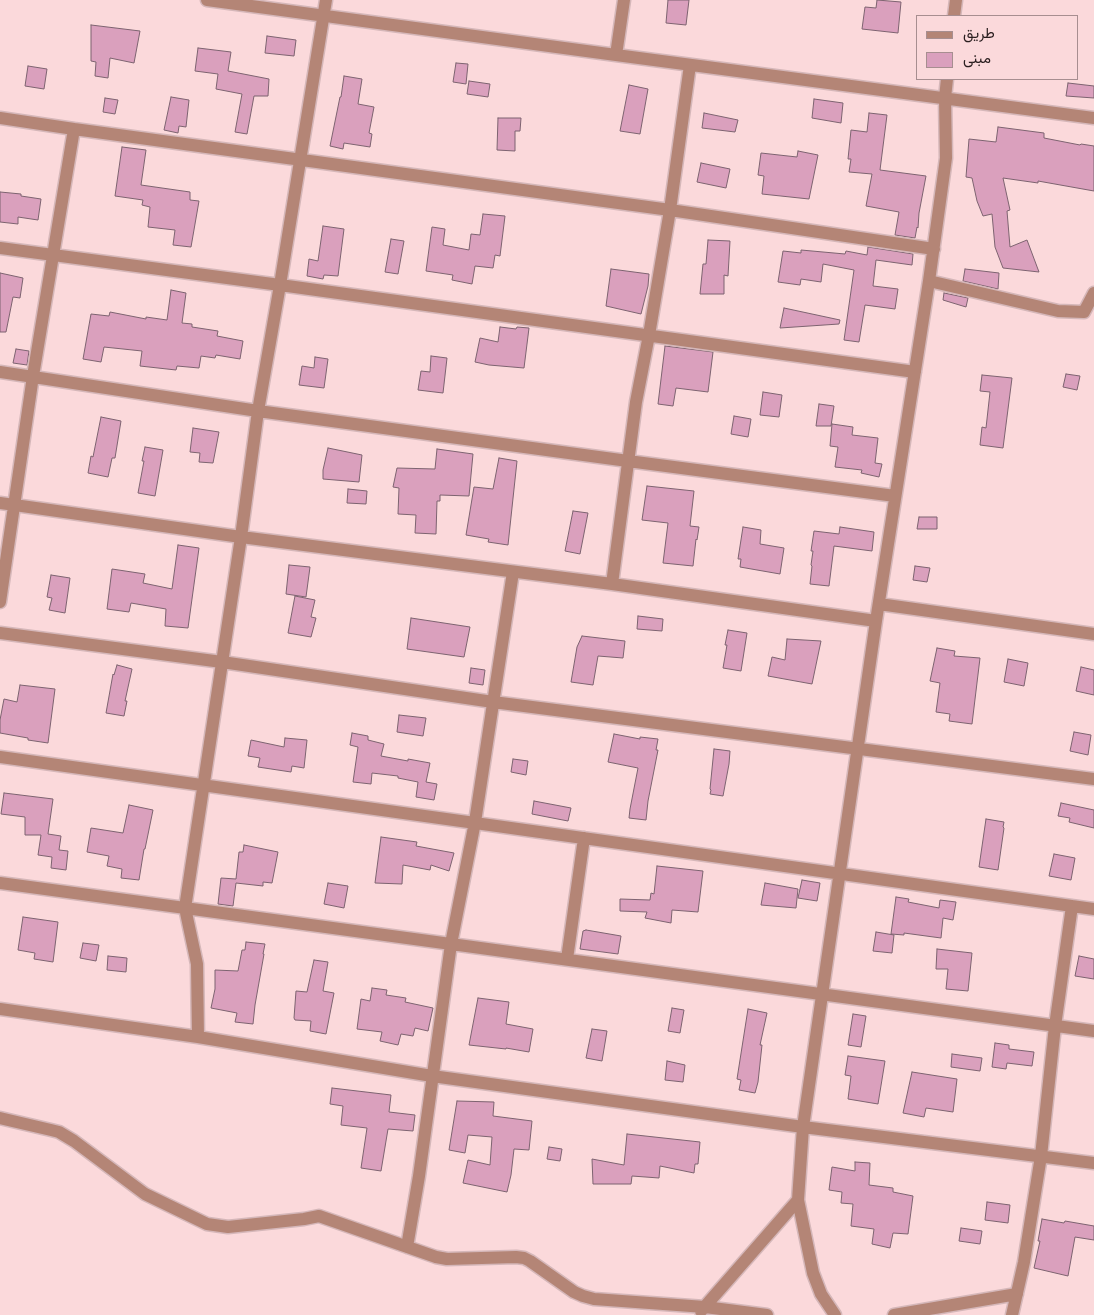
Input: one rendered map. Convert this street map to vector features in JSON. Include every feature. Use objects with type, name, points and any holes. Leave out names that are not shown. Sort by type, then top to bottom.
[{"type":"street","points":[[207,0],[1094,118]]},
{"type":"street","points":[[198,1037],[197,964],[185,908],[241,537],[258,410],[326,0]]},
{"type":"street","points":[[616,55],[624,0]]},
{"type":"street","points":[[954,15],[956,0]]},
{"type":"street","points":[[612,584],[636,402],[670,210],[690,65]]},
{"type":"street","points":[[835,1315],[821,1294],[813,1273],[798,1200],[803,1127],[876,621],[907,432],[934,249],[946,158],[948,80]]},
{"type":"street","points":[[0,118],[670,210],[934,249]]},
{"type":"street","points":[[0,602],[33,376],[74,129]]},
{"type":"street","points":[[0,248],[915,372]]},
{"type":"street","points":[[929,281],[1058,312],[1084,312],[1094,293]]},
{"type":"street","points":[[0,372],[258,410],[895,496]]},
{"type":"street","points":[[0,504],[612,584],[876,621]]},
{"type":"street","points":[[407,1247],[419,1176],[451,944],[475,822],[513,572]]},
{"type":"street","points":[[879,604],[1094,634]]},
{"type":"street","points":[[0,633],[222,662],[493,702],[1094,779]]},
{"type":"street","points":[[0,757],[1094,908]]},
{"type":"street","points":[[567,960],[584,838]]},
{"type":"street","points":[[0,882],[1094,1031]]},
{"type":"street","points":[[1012,1315],[1024,1262],[1041,1156],[1055,1026],[1072,906]]},
{"type":"street","points":[[0,1010],[198,1037],[432,1076],[803,1127],[1094,1163]]},
{"type":"street","points":[[0,1118],[59,1132],[145,1194],[207,1224],[228,1227],[318,1216],[436,1257],[447,1259],[524,1258],[574,1292],[588,1298],[701,1311],[767,1315]]},
{"type":"street","points":[[701,1311],[798,1200]]},
{"type":"street","points":[[894,1315],[1017,1294]]},
{"type":"building","points":[[668,0],[689,0],[686,25],[666,23]]},
{"type":"building","points":[[877,0],[901,2],[898,33],[862,29],[865,7],[876,8]]},
{"type":"building","points":[[91,25],[140,31],[134,63],[110,58],[108,78],[95,76],[96,62],[91,61]]},
{"type":"building","points":[[267,36],[296,40],[294,56],[265,53]]},
{"type":"building","points":[[198,48],[231,52],[228,71],[269,79],[268,96],[254,96],[247,134],[235,132],[242,94],[216,89],[218,74],[195,71]]},
{"type":"building","points":[[456,63],[468,64],[466,84],[453,82]]},
{"type":"building","points":[[28,66],[47,69],[44,89],[25,86]]},
{"type":"building","points":[[344,76],[362,79],[358,104],[374,107],[369,133],[372,134],[370,147],[344,143],[343,149],[330,146]]},
{"type":"building","points":[[469,81],[490,84],[488,97],[467,94]]},
{"type":"building","points":[[1068,83],[1094,86],[1094,98],[1066,96]]},
{"type":"building","points":[[629,85],[648,89],[640,134],[620,131]]},
{"type":"building","points":[[171,97],[189,100],[186,127],[179,126],[178,133],[164,130]]},
{"type":"building","points":[[105,98],[118,100],[115,114],[103,112]]},
{"type":"building","points":[[814,99],[843,103],[841,123],[812,118]]},
{"type":"building","points":[[704,113],[738,120],[735,132],[702,128]]},
{"type":"building","points":[[869,113],[887,115],[880,170],[926,176],[915,238],[895,235],[899,212],[866,206],[872,174],[849,172],[851,159],[848,159],[851,130],[867,132]]},
{"type":"building","points":[[498,118],[521,118],[520,131],[515,131],[515,151],[497,150]]},
{"type":"building","points":[[998,127],[1044,133],[1044,138],[1094,146],[1094,191],[1038,181],[1038,183],[1003,178],[1010,210],[1007,211],[1010,247],[1027,240],[1039,272],[1003,268],[995,247],[992,214],[983,216],[977,201],[972,178],[966,177],[969,139],[996,142]]},
{"type":"building","points":[[122,147],[146,150],[141,185],[190,192],[190,200],[199,201],[191,247],[173,245],[175,230],[148,227],[150,207],[142,205],[143,200],[115,196]]},
{"type":"building","points":[[798,151],[818,155],[809,199],[762,194],[764,176],[758,175],[761,153],[797,157]]},
{"type":"building","points":[[701,163],[730,169],[726,188],[697,182]]},
{"type":"building","points":[[0,192],[21,194],[21,196],[41,199],[38,220],[18,217],[18,224],[0,222]]},
{"type":"building","points":[[483,214],[505,216],[500,256],[495,255],[493,268],[475,266],[472,284],[452,280],[453,275],[426,271],[432,227],[445,229],[443,245],[469,250],[471,234],[480,235]]},
{"type":"building","points":[[323,226],[344,229],[338,276],[324,275],[323,279],[307,276],[309,259],[318,261]]},
{"type":"building","points":[[391,239],[404,241],[398,274],[385,272]]},
{"type":"building","points":[[708,240],[730,241],[728,276],[724,275],[724,294],[700,294],[703,264],[706,264]]},
{"type":"building","points":[[868,247],[913,254],[912,265],[876,260],[873,286],[898,289],[895,309],[865,305],[859,342],[844,340],[854,270],[823,264],[821,282],[801,279],[800,285],[778,282],[783,251],[801,253],[801,250],[845,254],[846,251],[867,255]]},
{"type":"building","points":[[611,269],[649,274],[641,314],[606,306]]},
{"type":"building","points":[[965,269],[999,273],[998,289],[963,281]]},
{"type":"building","points":[[0,273],[23,278],[20,298],[13,297],[6,332],[0,332]]},
{"type":"building","points":[[171,290],[186,293],[182,323],[192,324],[192,327],[218,331],[217,336],[243,341],[240,359],[216,355],[215,358],[201,356],[199,368],[177,366],[176,370],[140,366],[142,351],[104,347],[101,362],[83,359],[91,314],[109,316],[110,312],[146,319],[146,317],[167,320]]},
{"type":"building","points":[[944,293],[968,298],[966,307],[943,300]]},
{"type":"building","points":[[784,308],[840,320],[839,324],[780,328]]},
{"type":"building","points":[[500,327],[529,328],[524,368],[475,362],[480,338],[498,342]]},
{"type":"building","points":[[665,346],[713,352],[708,392],[676,388],[673,406],[658,404]]},
{"type":"building","points":[[16,349],[29,351],[27,365],[13,363]]},
{"type":"building","points":[[431,356],[447,358],[443,393],[418,390],[421,371],[430,372]]},
{"type":"building","points":[[315,357],[328,359],[324,388],[299,385],[302,366],[314,368]]},
{"type":"building","points":[[1066,374],[1080,376],[1077,390],[1063,387]]},
{"type":"building","points":[[982,375],[1012,378],[1003,448],[980,445],[982,427],[986,428],[990,392],[980,391]]},
{"type":"building","points":[[763,392],[782,395],[779,417],[760,415]]},
{"type":"building","points":[[819,404],[834,406],[831,426],[816,426]]},
{"type":"building","points":[[734,416],[751,419],[748,437],[731,434]]},
{"type":"building","points":[[101,417],[121,421],[115,458],[112,458],[108,477],[88,473]]},
{"type":"building","points":[[832,424],[853,427],[852,435],[878,438],[875,463],[882,464],[879,477],[861,473],[862,470],[835,467],[838,447],[830,446]]},
{"type":"building","points":[[193,428],[219,432],[213,463],[199,462],[200,453],[190,452]]},
{"type":"building","points":[[145,447],[163,450],[155,496],[138,493]]},
{"type":"building","points":[[328,448],[362,455],[359,482],[323,479]]},
{"type":"building","points":[[437,449],[473,454],[469,496],[440,495],[440,501],[437,501],[436,534],[415,533],[416,515],[398,514],[399,488],[393,487],[397,468],[435,469]]},
{"type":"building","points":[[499,458],[517,461],[508,545],[488,542],[489,539],[466,535],[474,487],[493,489]]},
{"type":"building","points":[[647,486],[694,491],[690,526],[699,527],[693,566],[663,563],[668,523],[642,520]]},
{"type":"building","points":[[348,489],[367,491],[366,504],[347,503]]},
{"type":"building","points":[[573,511],[588,513],[580,554],[565,551]]},
{"type":"building","points":[[919,517],[937,517],[937,529],[917,529]]},
{"type":"building","points":[[743,527],[761,530],[760,544],[784,548],[780,574],[740,567],[741,559],[738,559]]},
{"type":"building","points":[[840,527],[874,532],[872,551],[834,546],[829,586],[810,584],[814,531],[839,534]]},
{"type":"building","points":[[178,545],[199,548],[188,628],[165,626],[166,609],[131,603],[129,612],[107,609],[112,569],[145,574],[143,583],[172,589]]},
{"type":"building","points":[[289,565],[310,567],[306,597],[286,594]]},
{"type":"building","points":[[915,566],[930,568],[927,582],[913,580]]},
{"type":"building","points":[[51,575],[70,578],[65,613],[49,610],[52,598],[47,597]]},
{"type":"building","points":[[295,596],[315,600],[311,617],[316,618],[311,637],[288,633]]},
{"type":"building","points":[[638,616],[663,619],[662,631],[637,629]]},
{"type":"building","points":[[411,618],[470,627],[464,657],[407,649]]},
{"type":"building","points":[[728,630],[747,633],[741,671],[723,668]]},
{"type":"building","points":[[582,636],[625,641],[623,658],[598,656],[593,685],[571,682],[577,647]]},
{"type":"building","points":[[787,639],[821,641],[812,684],[768,676],[772,657],[785,660]]},
{"type":"building","points":[[937,648],[955,651],[954,656],[980,658],[972,724],[949,721],[950,714],[936,712],[940,683],[930,681]]},
{"type":"building","points":[[1008,659],[1028,663],[1024,686],[1004,682]]},
{"type":"building","points":[[117,665],[132,669],[125,701],[127,701],[124,716],[106,713],[113,674]]},
{"type":"building","points":[[1081,667],[1094,670],[1094,695],[1076,691]]},
{"type":"building","points":[[471,668],[485,670],[483,685],[469,683]]},
{"type":"building","points":[[20,685],[55,689],[48,743],[0,733],[0,720],[4,699],[17,702]]},
{"type":"building","points":[[399,715],[426,718],[423,736],[397,732]]},
{"type":"building","points":[[1074,732],[1091,735],[1088,755],[1070,751]]},
{"type":"building","points":[[352,733],[368,736],[368,740],[384,744],[381,756],[430,763],[426,782],[437,784],[434,800],[416,797],[418,782],[398,778],[398,776],[372,773],[371,784],[353,782],[358,747],[350,745]]},
{"type":"building","points":[[614,734],[640,739],[640,737],[658,739],[656,750],[658,750],[646,820],[629,818],[638,768],[608,762]]},
{"type":"building","points":[[285,738],[307,740],[304,768],[292,766],[291,772],[258,767],[260,758],[248,756],[251,740],[284,747]]},
{"type":"building","points":[[714,749],[730,751],[723,796],[710,794]]},
{"type":"building","points":[[513,759],[528,761],[526,775],[511,772]]},
{"type":"building","points":[[4,793],[53,799],[48,834],[61,836],[59,850],[68,851],[66,870],[51,868],[52,857],[38,855],[41,835],[25,835],[25,817],[1,814]]},
{"type":"building","points":[[534,801],[571,808],[568,821],[532,814]]},
{"type":"building","points":[[1061,803],[1094,810],[1094,828],[1069,822],[1070,818],[1058,816]]},
{"type":"building","points":[[129,805],[153,810],[139,880],[121,878],[122,869],[107,866],[109,856],[87,852],[91,828],[123,833]]},
{"type":"building","points":[[986,819],[1004,822],[998,870],[979,867]]},
{"type":"building","points":[[381,837],[417,842],[416,846],[454,853],[449,871],[431,865],[430,870],[403,865],[402,884],[375,883]]},
{"type":"building","points":[[244,845],[278,852],[272,883],[263,882],[263,886],[236,883],[233,906],[218,904],[221,878],[236,879],[239,852],[243,852]]},
{"type":"building","points":[[1054,854],[1075,858],[1071,880],[1049,876]]},
{"type":"building","points":[[657,866],[703,871],[698,912],[672,910],[671,923],[645,918],[647,912],[620,911],[620,899],[650,900],[651,893],[654,894]]},
{"type":"building","points":[[802,880],[820,883],[817,901],[798,898]]},
{"type":"building","points":[[328,883],[348,886],[344,908],[324,904]]},
{"type":"building","points":[[765,883],[798,889],[796,908],[761,905]]},
{"type":"building","points":[[896,897],[909,899],[908,902],[939,908],[940,900],[956,902],[953,920],[943,918],[941,938],[904,933],[904,935],[891,934]]},
{"type":"building","points":[[23,917],[58,922],[53,962],[34,959],[35,953],[18,950]]},
{"type":"building","points":[[583,931],[621,936],[618,954],[580,949]]},
{"type":"building","points":[[876,932],[894,935],[892,953],[873,951]]},
{"type":"building","points":[[246,942],[265,944],[253,1024],[235,1022],[237,1013],[211,1008],[215,989],[215,970],[238,971],[242,950],[245,950]]},
{"type":"building","points":[[83,943],[99,945],[96,961],[80,958]]},
{"type":"building","points":[[937,949],[972,953],[968,991],[946,989],[948,969],[936,969]]},
{"type":"building","points":[[108,956],[127,958],[126,972],[107,970]]},
{"type":"building","points":[[1079,956],[1094,959],[1094,979],[1075,976]]},
{"type":"building","points":[[314,960],[328,962],[323,991],[334,993],[326,1034],[310,1031],[311,1021],[295,1020],[294,1018],[296,991],[307,992]]},
{"type":"building","points":[[372,988],[387,990],[386,995],[406,998],[405,1002],[433,1008],[428,1031],[415,1028],[413,1036],[401,1034],[398,1045],[380,1041],[382,1032],[357,1029],[361,999],[370,1001]]},
{"type":"building","points":[[478,998],[509,1002],[506,1024],[533,1029],[529,1052],[469,1045]]},
{"type":"building","points":[[672,1008],[684,1010],[680,1033],[668,1031]]},
{"type":"building","points":[[748,1009],[767,1013],[760,1045],[762,1045],[755,1093],[739,1090],[741,1080],[737,1079]]},
{"type":"building","points":[[853,1014],[866,1016],[861,1047],[848,1045]]},
{"type":"building","points":[[592,1029],[607,1031],[602,1061],[586,1058]]},
{"type":"building","points":[[995,1043],[1009,1045],[1009,1049],[1034,1052],[1032,1066],[1007,1063],[1006,1069],[992,1067]]},
{"type":"building","points":[[952,1054],[982,1058],[980,1071],[951,1067]]},
{"type":"building","points":[[848,1056],[885,1061],[878,1104],[848,1099],[851,1076],[845,1075]]},
{"type":"building","points":[[667,1061],[685,1065],[683,1082],[665,1080]]},
{"type":"building","points":[[912,1072],[957,1079],[953,1112],[926,1108],[924,1117],[903,1113]]},
{"type":"building","points":[[332,1088],[391,1095],[389,1112],[415,1115],[413,1131],[388,1129],[381,1171],[361,1168],[367,1128],[341,1125],[343,1106],[330,1104]]},
{"type":"building","points":[[457,1101],[494,1102],[493,1116],[532,1121],[529,1150],[514,1149],[507,1192],[463,1183],[468,1160],[490,1165],[492,1137],[468,1135],[465,1153],[449,1150]]},
{"type":"building","points":[[627,1134],[700,1142],[698,1164],[695,1164],[694,1173],[660,1166],[659,1178],[632,1176],[631,1184],[593,1184],[592,1159],[624,1165]]},
{"type":"building","points":[[549,1147],[562,1149],[560,1161],[547,1159]]},
{"type":"building","points":[[855,1162],[870,1163],[869,1185],[893,1188],[893,1192],[913,1196],[908,1234],[893,1233],[890,1248],[872,1244],[874,1229],[851,1226],[853,1204],[841,1203],[842,1192],[829,1190],[832,1167],[855,1171]]},
{"type":"building","points":[[987,1202],[1010,1205],[1008,1223],[985,1220]]},
{"type":"building","points":[[1042,1219],[1094,1226],[1094,1240],[1075,1237],[1068,1276],[1034,1268],[1040,1241],[1038,1241]]},
{"type":"building","points":[[961,1228],[982,1231],[980,1244],[959,1241]]}]
